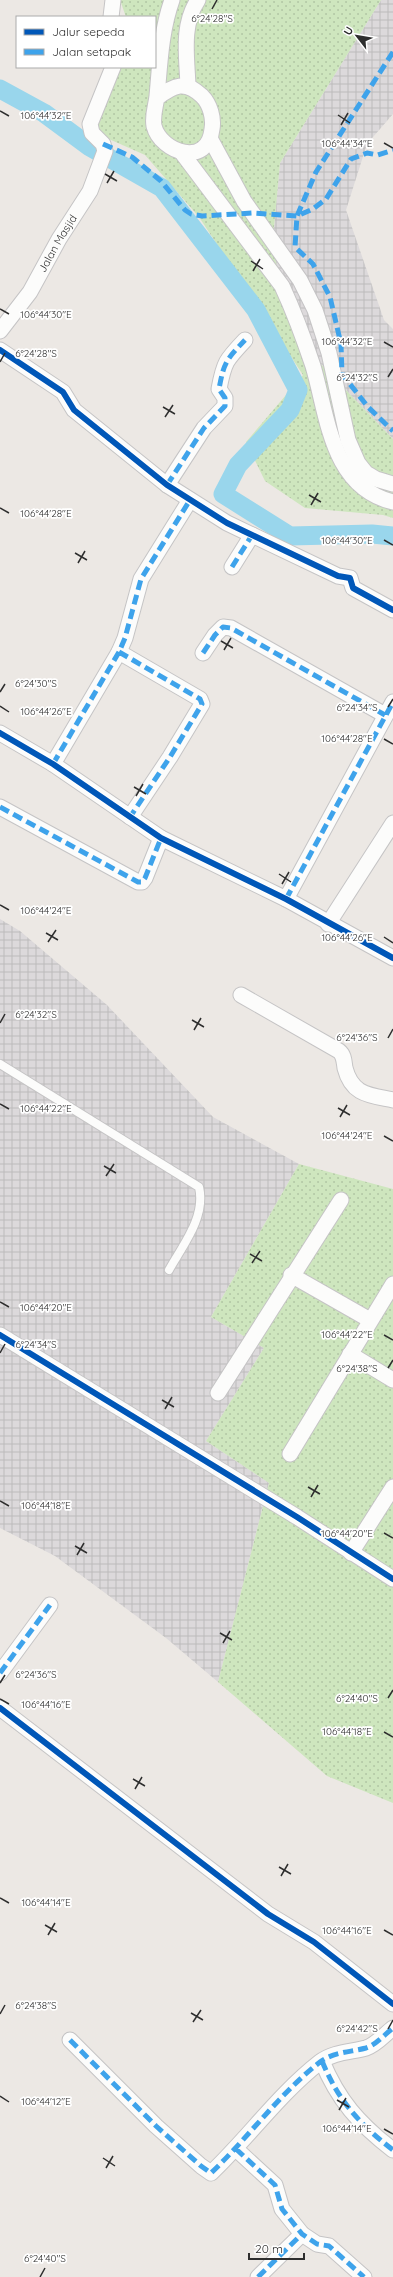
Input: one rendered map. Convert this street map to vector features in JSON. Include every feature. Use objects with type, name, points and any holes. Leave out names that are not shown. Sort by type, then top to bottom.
[{"type":"street","points":[[111,16],[113,0]]},
{"type":"street","points":[[172,0],[162,36],[157,98],[153,113],[154,126],[158,134],[170,146],[182,153],[282,286],[292,307],[312,366],[335,448],[350,475],[359,486],[371,494],[393,502]]},
{"type":"street","points":[[188,86],[186,40],[194,6],[198,0]]},
{"type":"street","name":"Jalan Masjid","points":[[0,331],[30,292],[46,266],[59,239],[90,190],[103,156],[103,144],[92,133],[90,124],[113,68]]},
{"type":"street","points":[[157,98],[171,88],[180,85],[188,86],[203,97],[210,109],[213,128],[210,140],[200,151],[192,154],[182,153]]},
{"type":"street","points":[[210,140],[244,201],[300,280],[315,310],[329,353],[348,440],[358,463],[366,473],[376,479],[393,484]]},
{"type":"street","points":[[167,486],[204,428],[225,406],[226,398],[219,389],[223,367],[226,360],[245,340]]},
{"type":"street","points":[[0,350],[63,392],[74,410],[167,486],[227,523],[338,576],[348,576],[353,588],[393,610]]},
{"type":"street","points":[[53,764],[119,652],[125,638],[141,579],[190,500]]},
{"type":"street","points":[[232,567],[252,535]]},
{"type":"street","points":[[203,653],[215,635],[223,627],[231,628],[385,715]]},
{"type":"street","points":[[119,652],[200,699],[202,704],[170,757],[130,817]]},
{"type":"street","points":[[286,899],[393,702]]},
{"type":"street","points":[[0,733],[53,764],[161,838],[286,899],[328,924],[393,958]]},
{"type":"street","points":[[0,807],[138,882],[142,882],[145,878],[161,838]]},
{"type":"street","points":[[328,924],[393,823]]},
{"type":"street","points":[[241,995],[343,1054],[348,1080],[358,1090],[393,1100]]},
{"type":"street","points":[[218,1393],[291,1276],[341,1200]]},
{"type":"street","points":[[291,1276],[370,1320]]},
{"type":"street","points":[[290,1454],[370,1320],[387,1305],[393,1284]]},
{"type":"street","points":[[0,1335],[297,1517],[393,1579]]},
{"type":"street","points":[[350,1354],[393,1380]]},
{"type":"street","points":[[351,1553],[393,1487]]},
{"type":"street","points":[[0,1673],[50,1605]]},
{"type":"street","points":[[0,1708],[268,1914],[314,1942],[393,2004]]},
{"type":"street","points":[[70,2040],[156,2126],[206,2171],[211,2173],[236,2149],[294,2084],[322,2061],[347,2051],[368,2048],[393,2028]]},
{"type":"street","points":[[322,2061],[332,2086],[350,2110],[374,2136],[393,2150]]},
{"type":"street","points":[[236,2149],[275,2185],[282,2209],[302,2234],[317,2244],[329,2246],[364,2277]]},
{"type":"street","points":[[258,2277],[302,2234]]},
{"type":"lane","points":[[0,1064],[200,1187],[202,1200],[200,1213],[169,1270]]},
{"type":"shaded area","points":[[381,0],[393,0],[393,114],[367,144],[346,210],[384,320],[393,329],[393,439],[316,359],[293,320],[272,249],[280,163]]},
{"type":"shaded area","points":[[0,919],[20,931],[107,1005],[213,1117],[299,1164],[211,1317],[264,1348],[206,1441],[269,1483],[218,1682],[166,1638],[55,1556],[0,1528]]},
{"type":"green space","points":[[120,0],[381,0],[280,163],[272,249],[293,320],[316,359],[393,439],[393,518],[383,515],[305,508],[265,481],[246,442],[303,375],[199,217],[145,155],[93,132],[111,68],[156,68],[156,16],[126,16]]},
{"type":"green space","points":[[299,1164],[393,1189],[393,1803],[327,1776],[218,1682],[269,1483],[206,1441],[264,1348],[211,1317]]},
{"type":"waterway","points":[[0,89],[44,113],[90,147],[162,188],[256,310],[298,390],[290,410],[238,465],[223,494],[290,536],[372,534],[393,536]]},
{"type":"marked path","points":[[393,52],[316,172],[297,216],[295,247],[313,264],[330,297],[341,344],[342,374],[368,407],[393,431]]},
{"type":"marked path","points":[[103,144],[132,157],[161,181],[185,210],[191,214],[202,216],[252,213],[297,216],[313,209],[326,199],[351,159],[367,153],[378,155],[393,150]]},
{"type":"marked path","points":[[167,485],[204,428],[225,406],[225,398],[219,389],[222,373],[230,357],[245,340]]},
{"type":"marked path","points":[[53,764],[119,652],[125,638],[141,579],[190,500]]},
{"type":"marked path","points":[[232,567],[252,535]]},
{"type":"marked path","points":[[203,653],[215,635],[223,627],[231,628],[385,715]]},
{"type":"marked path","points":[[119,652],[200,699],[202,704],[170,757],[130,817]]},
{"type":"marked path","points":[[286,899],[393,702]]},
{"type":"marked path","points":[[0,807],[138,882],[142,882],[145,878],[161,838]]},
{"type":"marked path","points":[[0,1673],[50,1605]]},
{"type":"marked path","points":[[70,2040],[156,2126],[211,2173],[277,2102],[320,2062],[336,2054],[370,2047],[393,2028]]},
{"type":"marked path","points":[[322,2061],[335,2088],[351,2110],[370,2131],[393,2150]]},
{"type":"marked path","points":[[236,2149],[275,2185],[282,2209],[302,2234],[317,2244],[329,2246],[364,2277]]},
{"type":"marked path","points":[[258,2277],[302,2234]]},
{"type":"cycle path","points":[[0,350],[63,392],[74,410],[167,485],[227,523],[338,576],[350,578],[353,588],[393,610]]},
{"type":"cycle path","points":[[0,733],[53,764],[161,838],[286,899],[393,958]]},
{"type":"cycle path","points":[[0,1335],[297,1517],[393,1579]]},
{"type":"cycle path","points":[[0,1708],[268,1914],[314,1942],[393,2004]]}]
